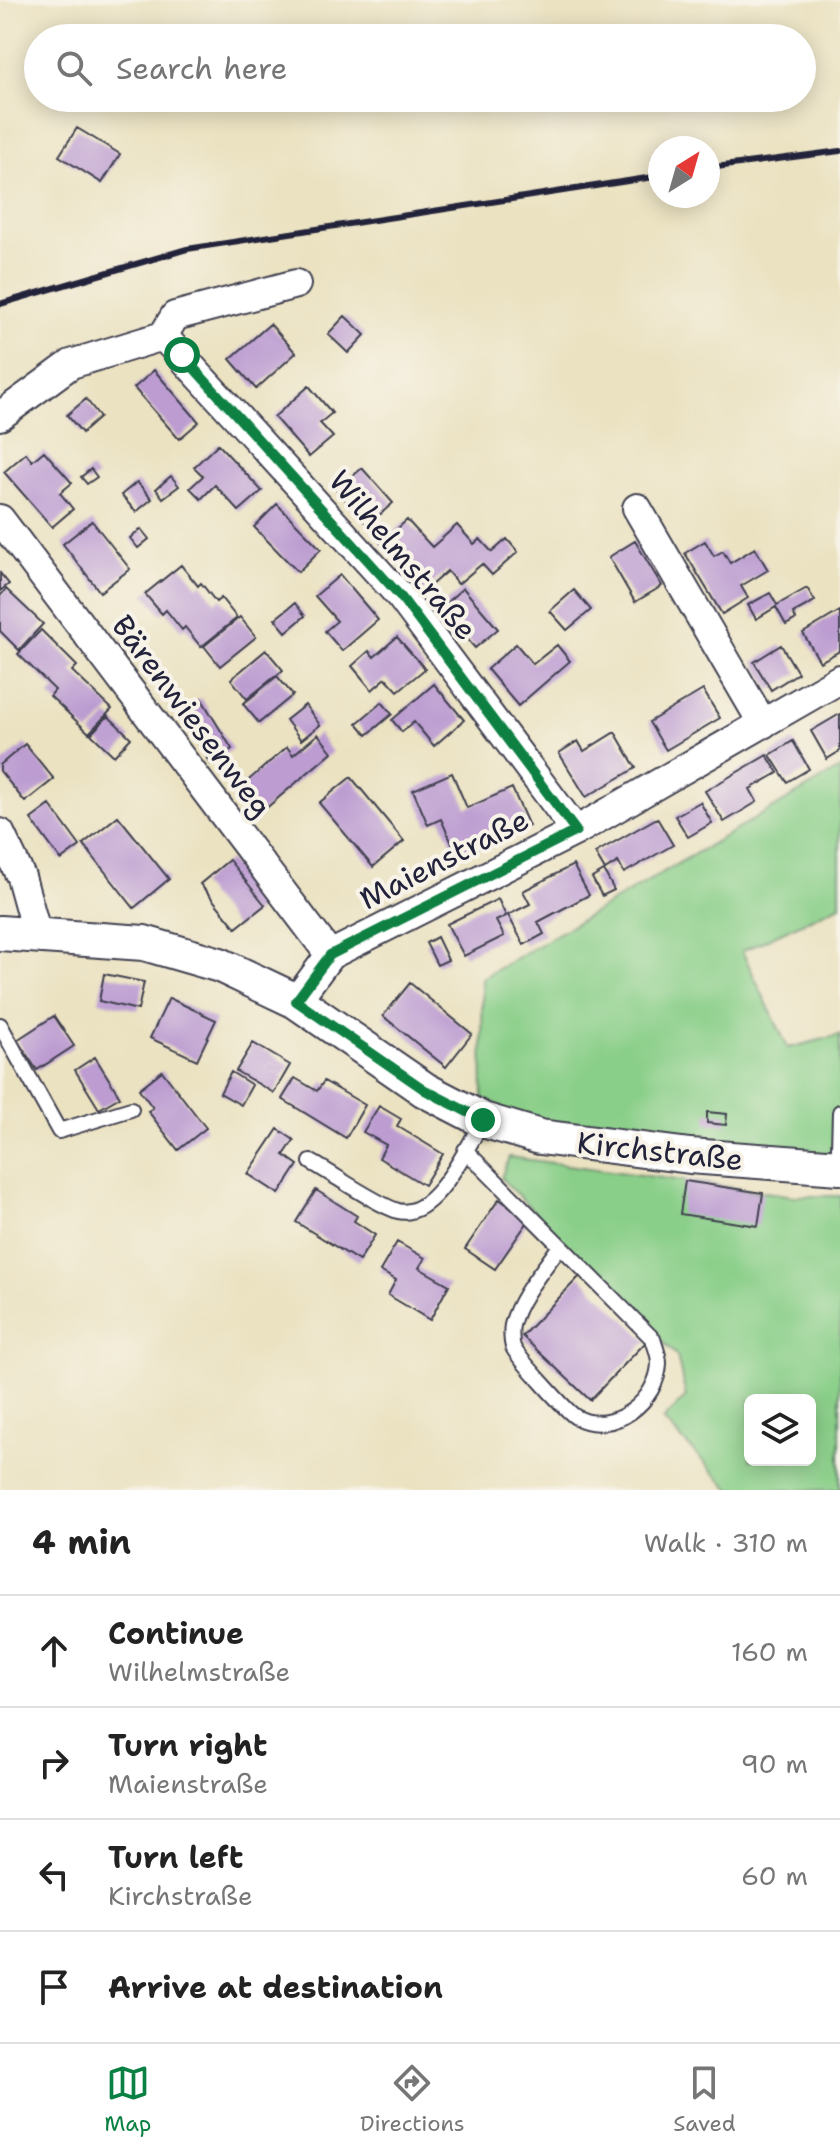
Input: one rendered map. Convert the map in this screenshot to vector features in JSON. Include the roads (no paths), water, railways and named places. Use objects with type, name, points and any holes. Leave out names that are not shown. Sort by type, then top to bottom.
[{"type":"street","points":[[0,416],[71,364],[163,336],[175,316],[296,284]]},
{"type":"street","name":"Wilhelmstraße","points":[[163,336],[401,597],[576,831]]},
{"type":"street","points":[[637,508],[763,724]]},
{"type":"street","name":"Bärenwiesenweg","points":[[0,519],[330,955]]},
{"type":"street","name":"Maienstraße","points":[[296,1001],[330,955],[576,831],[840,679]]},
{"type":"street","points":[[0,833],[21,877],[37,935]]},
{"type":"street","name":"Kirchstraße","points":[[0,933],[144,943],[220,965],[296,1001],[425,1090],[483,1120],[555,1139],[690,1156],[837,1166]]},
{"type":"lane","points":[[0,1025],[59,1131],[131,1109]]},
{"type":"lane","points":[[837,1166],[840,1112]]},
{"type":"lane","points":[[311,1162],[399,1211],[418,1209],[434,1200],[483,1120]]},
{"type":"lane","points":[[465,1150],[653,1339],[659,1362],[655,1384],[640,1404],[621,1419],[598,1424],[574,1417],[513,1348],[512,1326],[522,1304],[560,1246]]},
{"type":"railway","points":[[720,166],[840,151]]},
{"type":"railway","points":[[0,304],[187,249],[648,178]]}]
